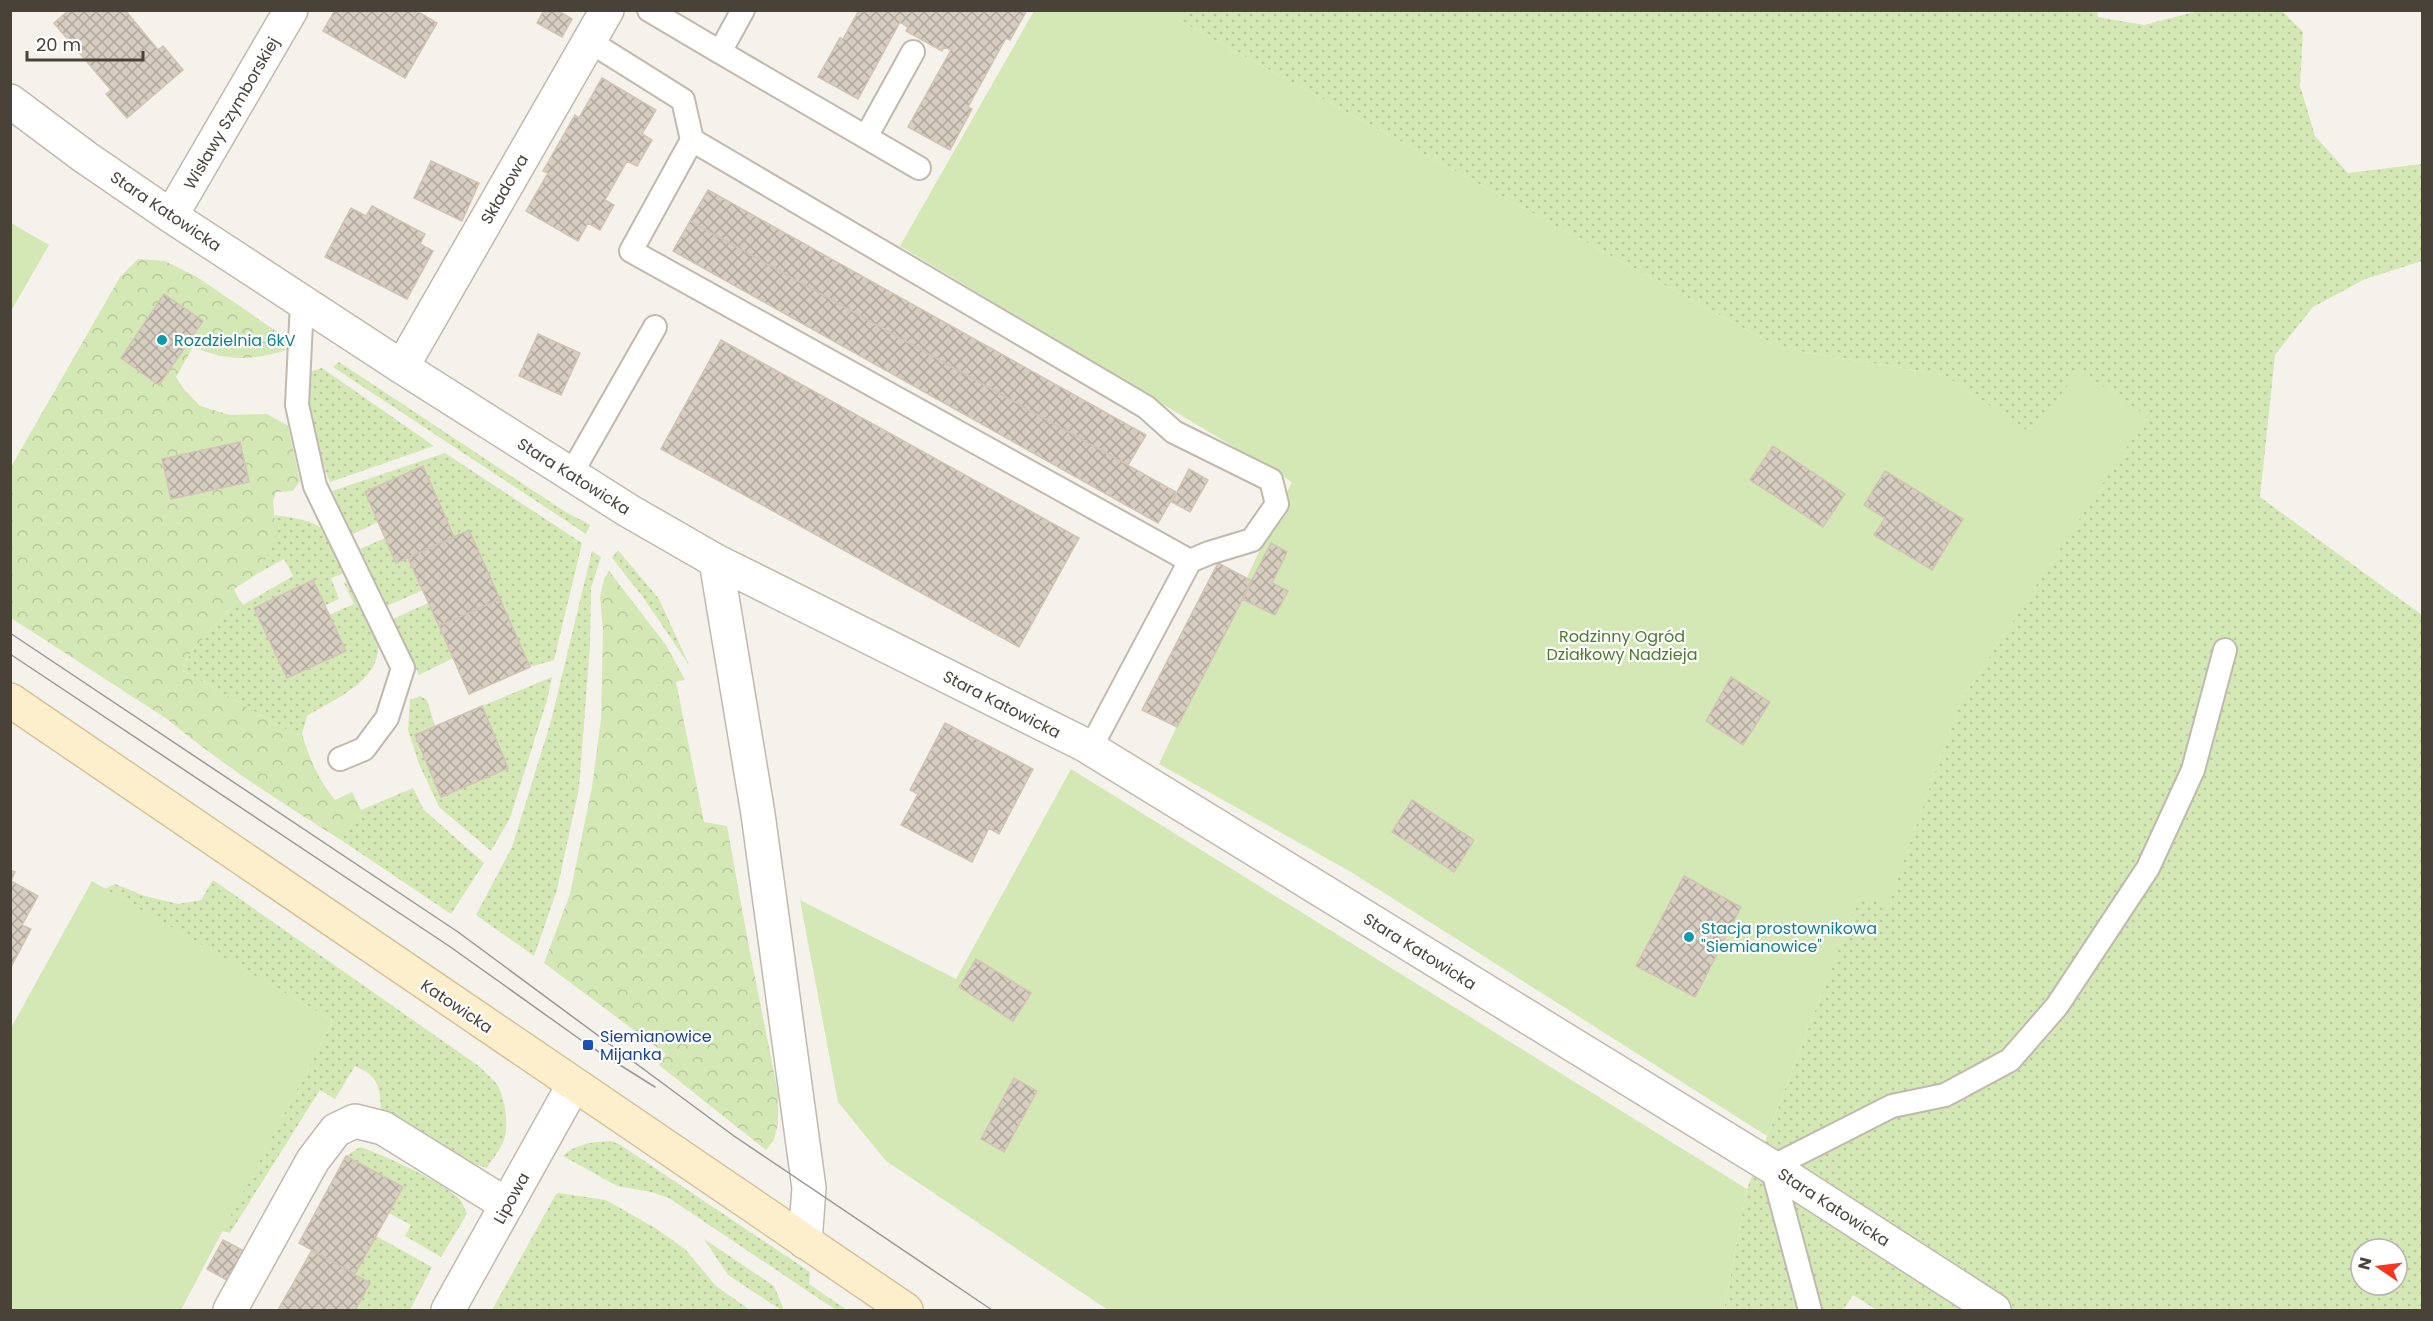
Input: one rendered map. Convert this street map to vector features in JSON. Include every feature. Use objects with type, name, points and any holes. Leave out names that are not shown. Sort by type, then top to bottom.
[{"type":"main road","name":"Katowicka","points":[[10,700],[906,1311]]},
{"type":"street","name":"Wisławy Szymborskiej","points":[[171,216],[291,10]]},
{"type":"street","name":"Składowa","points":[[402,367],[607,10]]},
{"type":"street","name":"Stara Katowicka","points":[[10,101],[85,157],[171,216],[571,474],[716,561],[1090,749],[1772,1167],[1994,1311]]},
{"type":"street","points":[[716,561],[758,814],[808,1177],[805,1242]]},
{"type":"street","name":"Lipowa","points":[[448,1311],[573,1086]]},
{"type":"street","points":[[230,1311],[314,1160],[336,1130],[355,1120],[383,1128],[507,1205]]},
{"type":"lane","points":[[649,10],[919,168]]},
{"type":"lane","points":[[720,52],[743,10]]},
{"type":"lane","points":[[589,41],[683,100],[692,140],[631,251],[1190,561]]},
{"type":"lane","points":[[866,137],[913,52]]},
{"type":"lane","points":[[692,140],[1146,407],[1174,432],[1271,480],[1277,504],[1252,540],[1209,552],[1190,561],[1090,749]]},
{"type":"lane","points":[[302,302],[297,405],[315,486],[403,668],[387,717],[364,749],[340,759]]},
{"type":"lane","points":[[571,474],[655,327]]},
{"type":"lane","points":[[1810,1311],[1772,1167],[1892,1106],[1945,1095],[2010,1060],[2057,1006],[2148,868],[2193,770],[2225,650]]},
{"type":"green space","points":[[1183,10],[2097,10],[2098,17],[2144,25],[2198,11],[2282,11],[2303,32],[2300,86],[2315,136],[2348,173],[2422,164],[2422,261],[2365,279],[2313,307],[2275,355],[2260,497],[2422,615],[2422,1310],[1877,1310],[1853,1295],[1843,1310],[1724,1310],[1747,1189],[1860,893],[1887,907],[1960,702],[2146,416],[2032,435],[1944,375],[1780,348],[1178,20]]},
{"type":"green space","name":"Rodzinny Ogród Działkowy Nadzieja","points":[[1034,11],[1183,11],[1178,20],[1780,348],[1944,375],[2032,434],[2079,370],[2147,416],[1960,702],[1887,908],[1860,894],[1767,1136],[1351,872],[1159,764],[1292,482],[900,246]]},
{"type":"green space","points":[[11,223],[49,245],[11,311]]},
{"type":"green space","points":[[138,259],[165,261],[197,277],[292,342],[287,350],[251,358],[217,355],[193,347],[176,377],[200,406],[230,415],[267,414],[288,426],[300,481],[293,491],[276,492],[273,501],[276,532],[271,550],[257,574],[234,589],[239,599],[192,650],[182,670],[296,735],[302,734],[315,769],[335,800],[352,792],[361,810],[341,840],[230,767],[167,719],[11,618],[11,467],[120,277]]},
{"type":"green space","points":[[339,362],[564,511],[590,525],[586,534],[333,367]]},
{"type":"green space","points":[[322,368],[434,446],[330,482],[316,442],[307,373]]},
{"type":"green space","points":[[445,453],[582,543],[554,660],[530,667],[469,531],[454,537],[423,466],[365,492],[378,522],[351,535],[332,491]]},
{"type":"green space","points":[[275,515],[305,520],[322,529],[334,545],[347,572],[331,578],[339,599],[324,606],[312,580],[255,608],[287,678],[345,651],[329,615],[354,604],[344,583],[350,580],[378,642],[377,656],[372,668],[364,678],[342,695],[307,716],[302,734],[296,735],[182,670],[192,650],[239,599],[243,605],[293,576],[284,559],[257,574],[270,546]]},
{"type":"green space","points":[[385,538],[396,563],[408,558],[423,590],[387,606],[360,549]]},
{"type":"green space","points":[[618,550],[659,599],[689,665],[643,597],[612,558]]},
{"type":"green space","points":[[592,551],[601,557],[591,588],[590,646],[579,788],[557,890],[534,956],[476,915],[512,847],[551,721]]},
{"type":"green space","points":[[609,571],[666,645],[685,680],[676,682],[704,822],[727,826],[778,1093],[778,1123],[774,1140],[766,1150],[659,1065],[666,1054],[544,963],[570,894],[592,787],[601,719],[603,629],[600,597],[604,579]]},
{"type":"green space","points":[[428,603],[453,658],[419,675],[393,619]]},
{"type":"green space","points":[[552,677],[510,818],[491,851],[439,807],[419,764],[408,730],[410,700],[420,696],[427,700],[435,726],[415,735],[442,797],[508,768],[482,706]]},
{"type":"green space","points":[[1071,769],[1747,1189],[1724,1310],[1108,1310],[886,1161],[838,1102],[800,900],[956,979]]},
{"type":"green space","points":[[413,788],[424,810],[484,863],[451,914],[341,840],[361,810]]},
{"type":"green space","points":[[213,880],[480,1067],[493,1080],[503,1100],[506,1128],[503,1143],[487,1168],[465,1161],[381,1111],[377,1083],[369,1074],[355,1066],[335,1099],[320,1090],[230,1233],[222,1231],[333,1021],[105,889],[115,884],[145,896],[178,904],[201,900]]},
{"type":"green space","points":[[92,881],[333,1021],[181,1310],[11,1310],[11,1028]]},
{"type":"green space","points":[[610,1141],[619,1144],[810,1272],[809,1284],[847,1310],[836,1310],[669,1198],[617,1186],[563,1156],[584,1144]]},
{"type":"green space","points":[[360,1147],[429,1178],[461,1201],[467,1214],[441,1257],[405,1236],[411,1225],[389,1213],[403,1187],[346,1156]]},
{"type":"green space","points":[[556,1194],[606,1200],[655,1228],[685,1249],[716,1286],[750,1310],[492,1310]]},
{"type":"green space","points":[[376,1236],[432,1267],[410,1310],[361,1310],[356,1308],[370,1283],[355,1274]]},
{"type":"green space","points":[[704,1239],[774,1286],[784,1310],[728,1275]]},
{"type":"building","points":[[69,10],[125,10],[158,50],[163,46],[183,70],[127,118],[106,94],[111,90],[54,23]]},
{"type":"building","points":[[335,10],[415,10],[437,23],[405,78],[323,31]]},
{"type":"building","points":[[544,10],[557,10],[572,19],[562,37],[537,23]]},
{"type":"building","points":[[859,10],[1027,10],[1010,40],[1006,38],[968,107],[972,109],[950,150],[908,127],[951,50],[944,47],[942,51],[906,31],[908,27],[900,22],[858,99],[818,77]]},
{"type":"building","points":[[602,78],[656,110],[642,134],[652,140],[637,166],[627,161],[605,200],[614,205],[600,230],[588,223],[578,241],[526,211],[548,173],[543,171],[575,115],[579,118]]},
{"type":"building","points":[[431,161],[479,183],[462,221],[414,198]]},
{"type":"building","points":[[708,190],[1146,435],[1128,465],[690,221]]},
{"type":"building","points":[[372,206],[425,234],[420,244],[433,251],[407,299],[325,257],[351,208],[366,216]]},
{"type":"building","points":[[690,221],[1176,492],[1158,523],[673,251]]},
{"type":"building","name":"Rozdzielnia 6kV","points":[[164,294],[203,321],[159,385],[121,358]]},
{"type":"building","points":[[538,334],[580,353],[561,395],[519,376]]},
{"type":"building","points":[[721,340],[1079,538],[1019,647],[661,449]]},
{"type":"building","points":[[240,442],[249,482],[171,499],[162,459]]},
{"type":"building","points":[[1773,446],[1845,494],[1823,527],[1750,480]]},
{"type":"building","points":[[423,466],[454,537],[396,563],[365,492]]},
{"type":"building","points":[[1189,469],[1208,480],[1190,512],[1172,502]]},
{"type":"building","points":[[1885,471],[1963,519],[1932,570],[1874,535],[1885,518],[1864,505]]},
{"type":"building","points":[[469,530],[500,599],[439,626],[408,558]]},
{"type":"building","points":[[1271,543],[1287,552],[1272,583],[1288,591],[1275,615],[1242,599]]},
{"type":"building","points":[[1218,563],[1252,581],[1177,727],[1142,710]]},
{"type":"building","points":[[313,580],[346,651],[287,678],[254,608]]},
{"type":"building","points":[[500,599],[530,667],[469,694],[439,626]]},
{"type":"building","points":[[1731,677],[1770,702],[1743,745],[1706,721]]},
{"type":"building","points":[[482,706],[508,768],[441,797],[415,735]]},
{"type":"building","points":[[945,723],[1033,769],[999,834],[989,828],[972,862],[901,825],[918,794],[910,790]]},
{"type":"building","points":[[1412,800],[1474,840],[1454,872],[1392,832]]},
{"type":"building","points":[[10,870],[15,872],[11,881],[38,896],[22,925],[31,929],[11,967]]},
{"type":"building","name":"Stacja prostownikowa \"Siemianowice\"","points":[[1684,876],[1741,907],[1695,997],[1636,966]]},
{"type":"building","points":[[976,959],[1031,993],[1013,1021],[959,987]]},
{"type":"building","points":[[1014,1078],[1037,1091],[1004,1152],[981,1139]]},
{"type":"building","points":[[346,1156],[403,1187],[355,1274],[299,1243]]},
{"type":"building","points":[[223,1240],[250,1254],[234,1284],[207,1269]]},
{"type":"building","points":[[312,1250],[370,1283],[355,1310],[278,1310]]},
{"type":"tram line","points":[[10,633],[458,932],[734,1136],[992,1310]]},
{"type":"tram line","points":[[10,654],[449,946],[588,1045],[655,1087]]},
{"type":"place","name":"Rozdzielnia 6kV","points":[[162,340]]},
{"type":"place","name":"Stacja prostownikowa \"Siemianowice\"","points":[[1689,937]]},
{"type":"place","name":"Siemianowice Mijanka","points":[[588,1045]]}]
